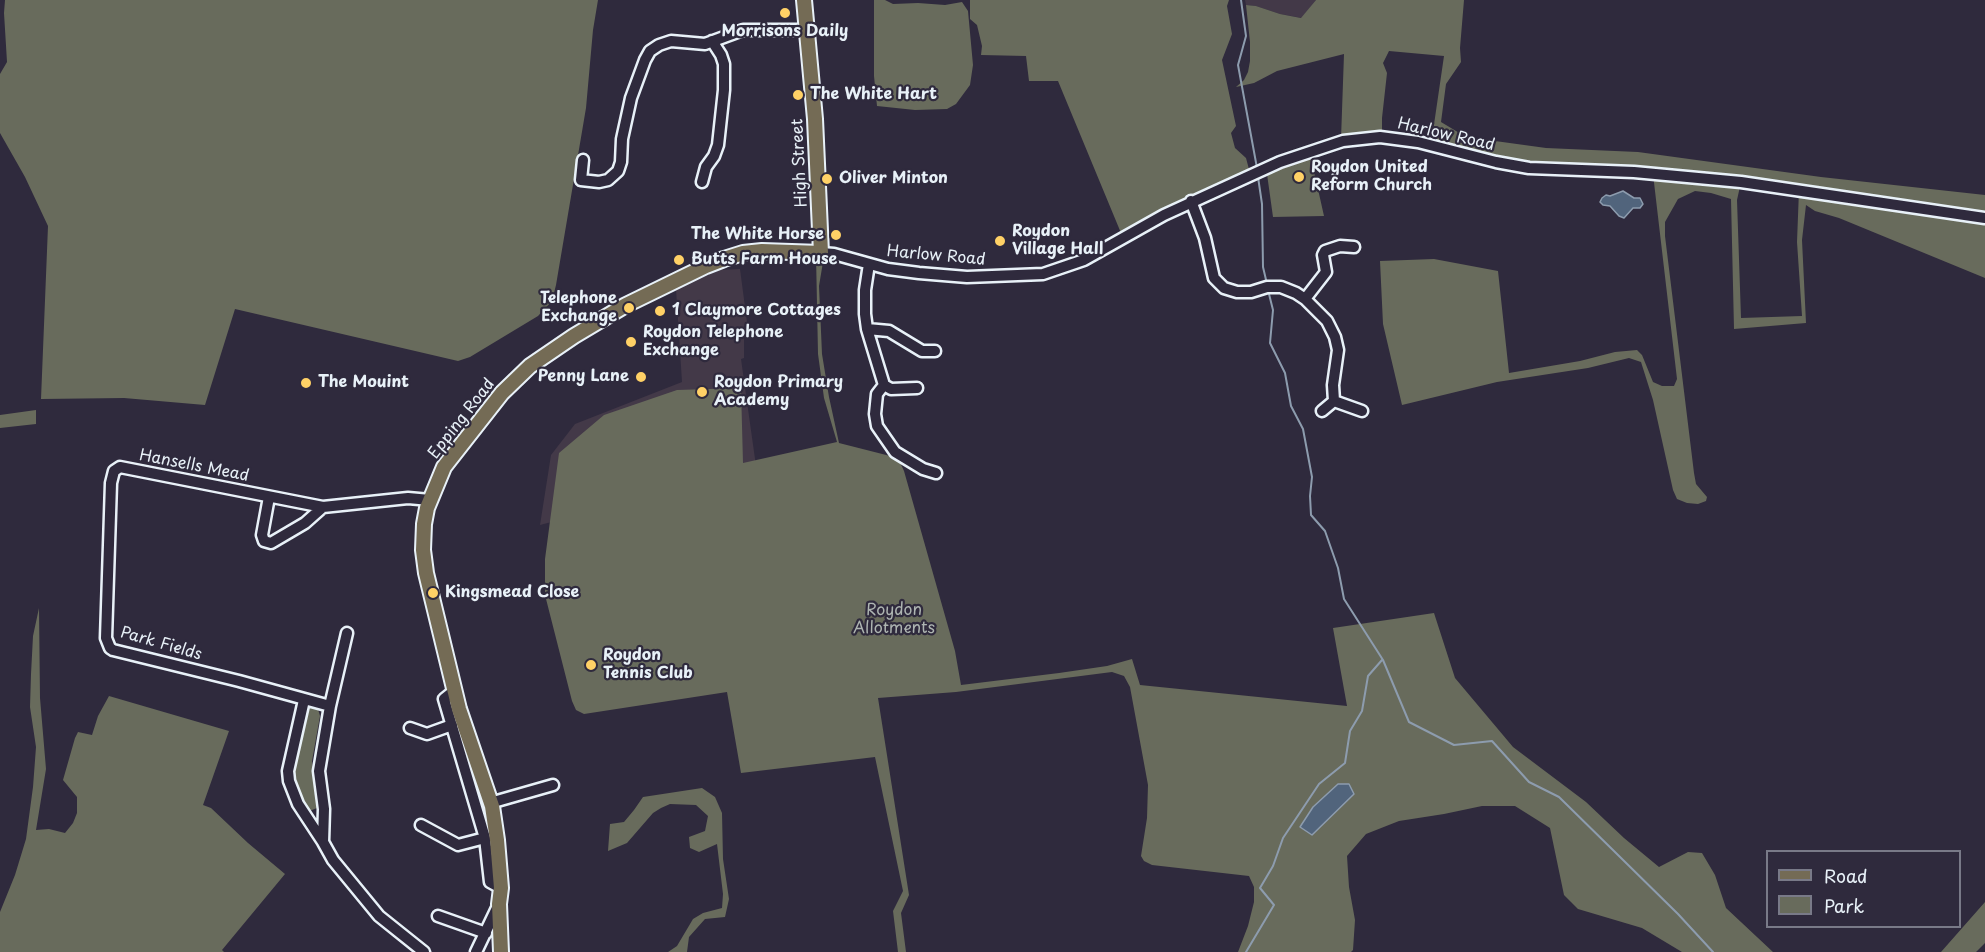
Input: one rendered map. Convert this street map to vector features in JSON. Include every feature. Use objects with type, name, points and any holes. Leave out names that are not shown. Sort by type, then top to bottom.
[{"type":"main road","name":"High Street","points":[[804,0],[818,176],[820,253]]},
{"type":"main road","name":"Epping Road","points":[[501,952],[499,904],[501,888],[497,840],[490,803],[454,691],[426,573],[423,550],[424,524],[430,500],[444,467],[502,393],[530,366],[626,305],[706,266],[743,253],[762,251],[820,253]]},
{"type":"street","points":[[583,160],[581,180],[599,182],[608,180],[618,171],[631,98],[645,60],[650,51],[658,45],[671,41],[705,44],[743,30],[806,30]]},
{"type":"street","points":[[702,182],[706,167],[718,145],[724,90],[724,64],[712,41]]},
{"type":"street","name":"Harlow Road","points":[[820,253],[902,271],[968,277],[1043,274],[1084,260],[1164,214],[1299,154],[1343,141],[1380,137],[1418,142],[1485,160],[1529,168],[1634,172],[1741,182],[1985,218]]},
{"type":"street","points":[[1191,201],[1205,238],[1214,278],[1224,288],[1237,292],[1251,292],[1267,287],[1281,287],[1305,299],[1327,321],[1335,337],[1338,350],[1333,385],[1334,401]]},
{"type":"street","points":[[1305,299],[1326,272],[1323,255],[1325,250],[1341,246],[1354,247]]},
{"type":"street","points":[[868,264],[865,290],[867,329],[884,385],[891,389],[917,388]]},
{"type":"street","points":[[867,329],[889,331],[921,351],[935,351]]},
{"type":"street","points":[[884,385],[878,394],[876,404],[875,414],[878,426],[895,452],[922,469],[936,473]]},
{"type":"street","points":[[1322,411],[1334,401]]},
{"type":"street","points":[[1334,401],[1362,411]]},
{"type":"street","name":"Hansells Mead","points":[[114,471],[120,467],[323,507],[408,498],[430,500]]},
{"type":"street","name":"Park Fields","points":[[114,471],[111,483],[106,638],[110,648],[330,706]]},
{"type":"street","name":"Hansells Mead","points":[[269,497],[262,535],[264,541],[272,543],[305,524],[323,507]]},
{"type":"street","points":[[323,842],[324,809],[319,771],[330,706],[347,633]]},
{"type":"street","points":[[454,691],[444,699],[485,838],[490,882],[501,888]]},
{"type":"street","points":[[304,700],[288,771],[292,792],[333,860],[379,916],[424,952]]},
{"type":"street","points":[[410,728],[427,734],[452,725]]},
{"type":"street","points":[[490,803],[553,785]]},
{"type":"street","points":[[305,815],[315,814],[324,809]]},
{"type":"street","points":[[421,825],[458,845],[485,838]]},
{"type":"street","points":[[476,952],[499,904]]},
{"type":"street","points":[[438,916],[486,933]]},
{"type":"shaded area","points":[[1245,0],[1316,0],[1302,18],[1246,5]]},
{"type":"shaded area","name":"Roydon Primary Academy","points":[[740,269],[747,322],[745,322],[744,333],[744,358],[741,359],[756,466],[540,525],[551,455],[575,424],[682,382],[676,289],[720,270]]},
{"type":"green space","points":[[5,0],[598,0],[586,108],[552,301],[538,316],[470,357],[458,361],[235,309],[205,405],[124,398],[41,399],[48,226],[25,177],[0,133],[0,74],[7,62]]},
{"type":"green space","points":[[874,0],[885,0],[893,4],[945,5],[962,2],[968,11],[973,65],[970,85],[956,104],[947,109],[915,110],[877,106],[874,76]]},
{"type":"green space","points":[[970,0],[1229,0],[1227,6],[1232,34],[1222,60],[1236,126],[1231,133],[1235,148],[1246,158],[1250,173],[1121,233],[1058,81],[1029,81],[1026,56],[981,55],[982,46],[977,25],[970,19]]},
{"type":"green space","points":[[1316,0],[1464,0],[1461,62],[1446,84],[1441,122],[1466,137],[1546,148],[1638,152],[1821,177],[1985,195],[1985,278],[1839,218],[1815,211],[1806,205],[1802,240],[1806,323],[1734,329],[1731,199],[1695,191],[1678,199],[1665,222],[1665,236],[1694,473],[1696,484],[1707,497],[1706,501],[1698,504],[1677,499],[1673,490],[1653,400],[1641,362],[1629,358],[1588,368],[1497,382],[1402,405],[1383,324],[1380,261],[1434,259],[1498,271],[1509,373],[1580,361],[1615,352],[1637,350],[1642,355],[1653,382],[1662,386],[1674,386],[1677,379],[1653,174],[1529,168],[1431,145],[1444,56],[1389,51],[1383,63],[1387,73],[1382,135],[1341,139],[1344,54],[1277,71],[1254,83],[1236,87],[1244,80],[1250,61],[1246,5],[1301,18]],"holes":[[[1741,182],[1799,190],[1797,242],[1802,316],[1741,318],[1737,200]]]},
{"type":"green space","points":[[1311,158],[1324,216],[1273,217],[1267,174]]},
{"type":"green space","name":"Roydon Allotments","points":[[816,255],[824,256],[819,286],[822,354],[839,443],[898,458],[904,471],[955,651],[961,685],[1107,666],[1132,659],[1140,685],[1347,706],[1333,628],[1434,613],[1455,678],[1513,747],[1586,802],[1659,867],[1688,852],[1702,853],[1715,875],[1726,908],[1773,952],[1682,952],[1642,928],[1578,909],[1564,895],[1550,828],[1515,806],[1482,806],[1399,821],[1366,834],[1347,856],[1349,887],[1355,920],[1351,952],[1238,952],[1254,902],[1254,887],[1249,876],[1152,865],[1144,861],[1141,856],[1147,818],[1148,785],[1130,687],[1124,676],[1112,672],[956,692],[878,698],[909,895],[901,913],[906,952],[898,952],[893,911],[903,891],[875,757],[741,773],[727,692],[584,714],[576,710],[572,701],[545,595],[545,559],[559,453],[604,415],[677,390],[741,388],[743,463],[837,442],[824,398],[818,354]]},
{"type":"green space","points":[[36,410],[36,424],[0,428],[0,415]]},
{"type":"green space","points":[[39,608],[40,698],[46,769],[36,830],[49,829],[65,833],[73,823],[77,813],[77,797],[63,780],[78,732],[92,735],[98,716],[109,696],[229,731],[203,805],[211,808],[285,874],[222,950],[224,952],[0,952],[0,912],[26,839],[33,787],[36,747],[30,707],[31,674],[33,636]]},
{"type":"green space","points":[[312,707],[318,709],[320,716],[312,761],[317,808],[307,812],[289,781],[305,710]]},
{"type":"green space","points":[[702,788],[715,797],[722,813],[723,859],[729,899],[725,917],[705,919],[689,937],[687,952],[668,952],[677,946],[693,919],[703,913],[722,908],[723,894],[717,844],[699,852],[690,848],[689,837],[705,831],[708,816],[696,805],[670,804],[653,813],[627,843],[608,851],[610,824],[624,822],[643,797]]},
{"type":"green space","points":[[1985,902],[1985,943],[1976,952],[1941,952]]},
{"type":"water","points":[[1623,191],[1634,198],[1640,198],[1643,204],[1640,208],[1633,208],[1624,218],[1610,206],[1600,202],[1606,195],[1610,196]]},
{"type":"water","points":[[1338,784],[1349,784],[1354,794],[1312,835],[1300,827],[1313,807]]},
{"type":"waterway","points":[[1241,0],[1246,36],[1238,65],[1257,168]]},
{"type":"waterway","points":[[1258,177],[1262,204],[1263,267],[1267,284]]},
{"type":"waterway","points":[[1268,290],[1273,310],[1270,343],[1285,373],[1291,406],[1303,429],[1312,477],[1311,515],[1325,531],[1338,568],[1344,599],[1383,660],[1409,722],[1454,745],[1492,741],[1529,782],[1559,797],[1678,914],[1713,952]]},
{"type":"waterway","points":[[1246,952],[1274,905],[1260,888],[1273,866],[1283,838],[1319,784],[1345,763],[1350,731],[1362,711],[1368,676],[1382,660]]},
{"type":"place","name":"Morrisons Daily","points":[[785,13]]},
{"type":"place","name":"The White Hart","points":[[798,95]]},
{"type":"place","name":"Roydon United Reform Church","points":[[1299,177]]},
{"type":"place","name":"Oliver Minton","points":[[827,179]]},
{"type":"place","name":"The White Horse","points":[[836,235]]},
{"type":"place","name":"Roydon Village Hall","points":[[1000,241]]},
{"type":"place","name":"Butts Farm House","points":[[679,260]]},
{"type":"place","name":"Telephone Exchange","points":[[629,308]]},
{"type":"place","name":"1 Claymore Cottages","points":[[660,311]]},
{"type":"place","name":"Roydon Telephone Exchange","points":[[631,342]]},
{"type":"place","name":"Penny Lane","points":[[641,377]]},
{"type":"place","name":"The Mouint","points":[[306,383]]},
{"type":"place","name":"Roydon Primary Academy","points":[[702,392]]},
{"type":"place","name":"Kingsmead Close","points":[[433,593]]},
{"type":"place","name":"Roydon Tennis Club","points":[[591,665]]}]
